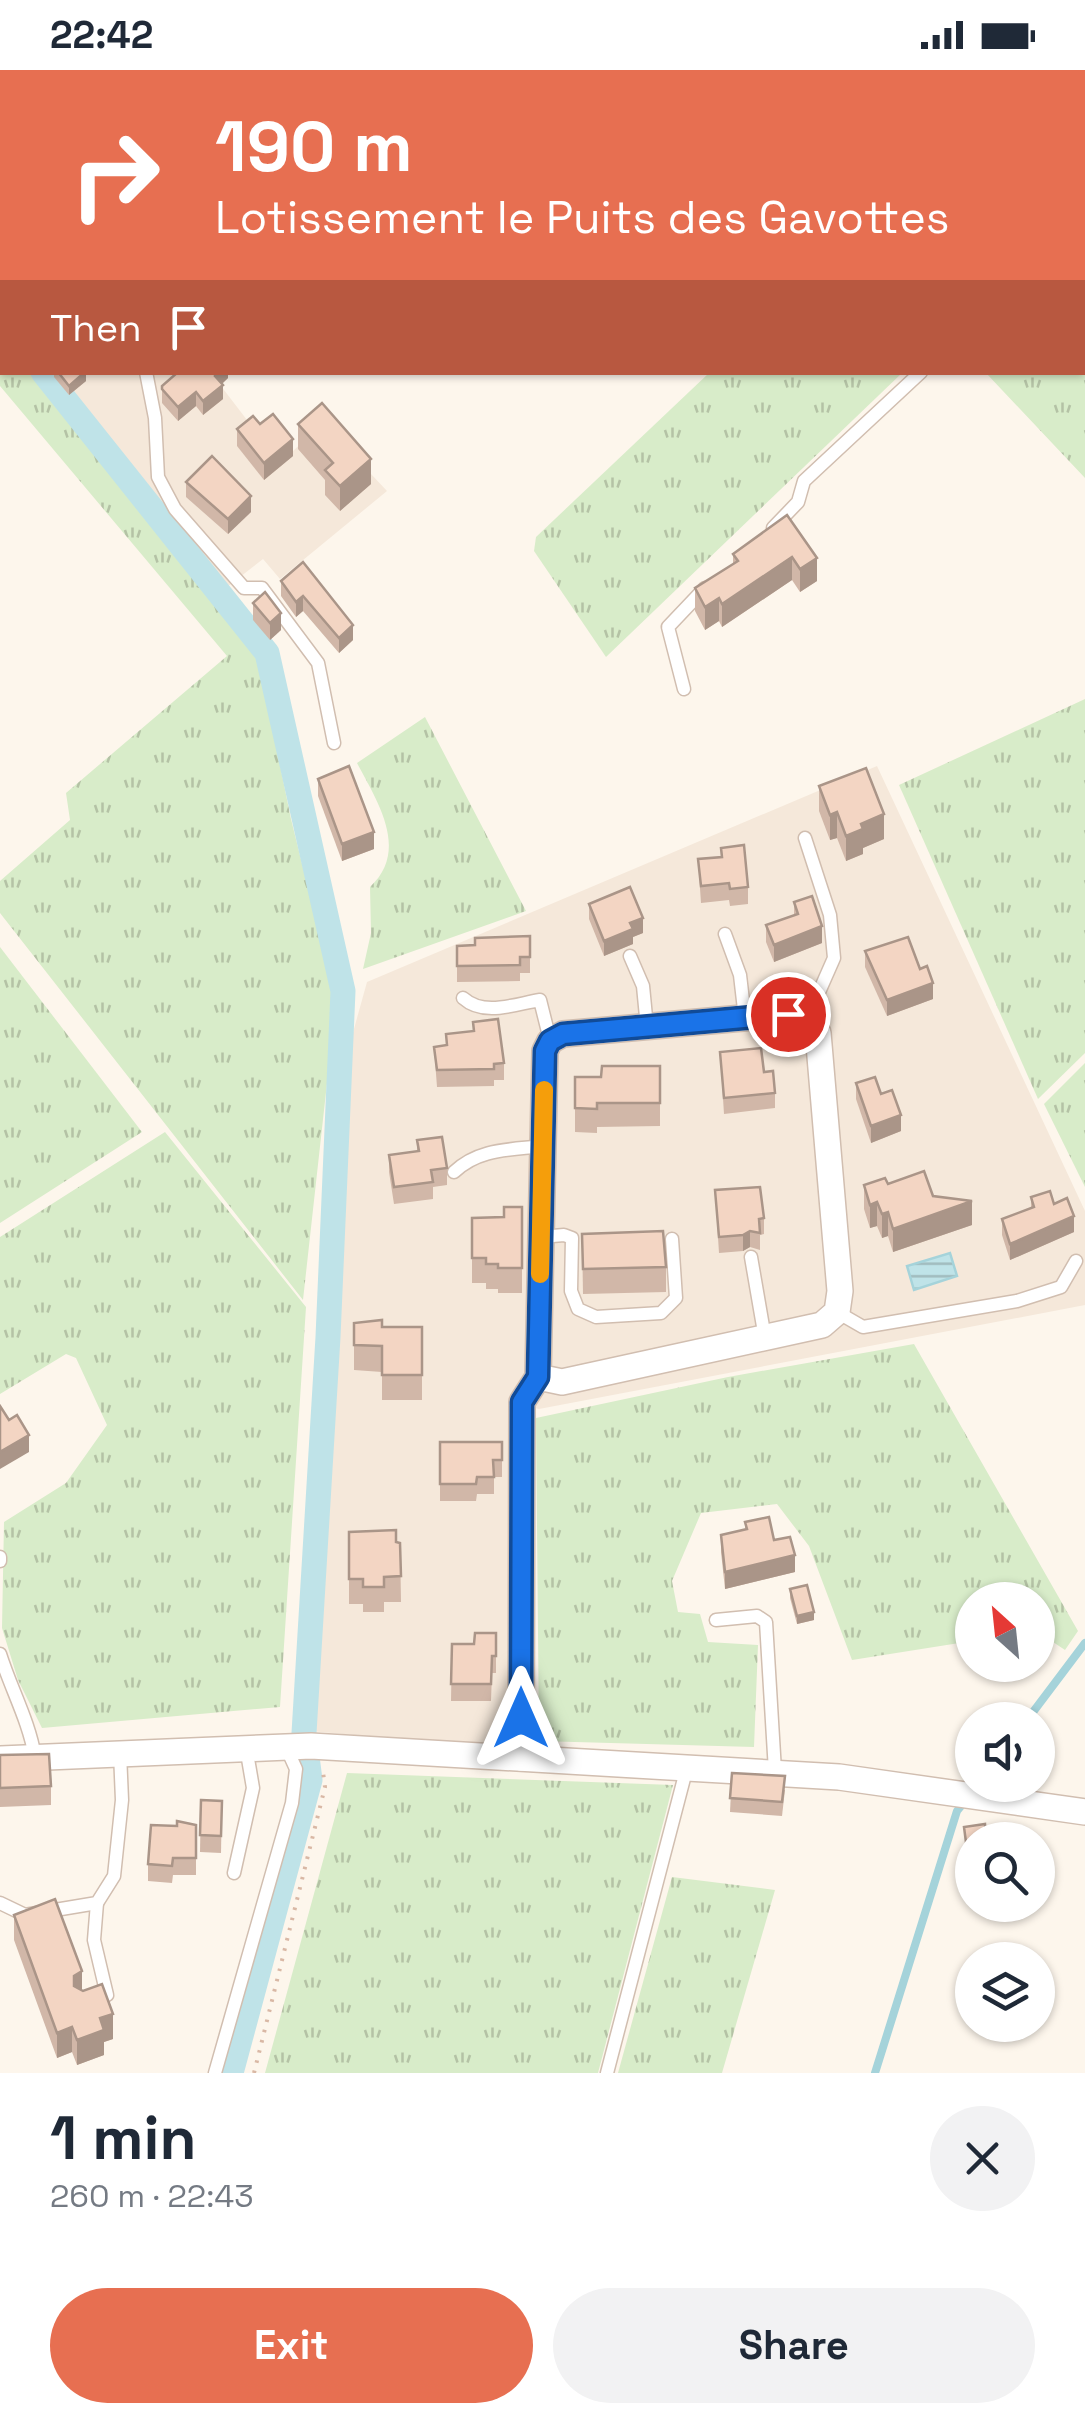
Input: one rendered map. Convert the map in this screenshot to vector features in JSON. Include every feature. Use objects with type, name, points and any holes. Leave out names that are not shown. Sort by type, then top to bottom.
[{"type":"street","points":[[521,1758],[522,1402],[538,1377],[545,1051],[550,1041],[563,1034],[788,1014],[808,1017],[818,1033],[840,1292],[836,1312],[822,1325],[765,1338],[562,1382],[538,1377]]},
{"type":"street","points":[[0,1759],[299,1746],[839,1776],[1085,1812]]},
{"type":"lane","points":[[147,375],[155,418],[158,477],[175,509],[244,588],[262,588],[318,662],[334,743]]},
{"type":"lane","points":[[764,536],[798,502],[804,482],[919,375]]},
{"type":"lane","points":[[684,689],[668,627],[720,576]]},
{"type":"lane","points":[[805,838],[830,914],[834,958],[808,1017]]},
{"type":"lane","points":[[725,934],[740,975],[746,1018]]},
{"type":"lane","points":[[630,956],[643,986],[647,1026]]},
{"type":"lane","points":[[463,998],[473,1007],[488,1009],[540,1000],[550,1041]]},
{"type":"lane","points":[[454,1172],[468,1159],[486,1152],[543,1146]]},
{"type":"lane","points":[[541,1237],[572,1238],[571,1291],[578,1309],[596,1316],[660,1313],[676,1298],[672,1239]]},
{"type":"lane","points":[[751,1257],[765,1338]]},
{"type":"lane","points":[[836,1312],[862,1327],[1017,1301],[1061,1287],[1076,1261]]},
{"type":"lane","points":[[716,1620],[757,1616],[766,1622],[775,1771]]},
{"type":"lane","points":[[0,1654],[30,1728],[35,1758]]},
{"type":"lane","points":[[215,2073],[292,1803],[299,1746]]},
{"type":"lane","points":[[234,1873],[253,1788],[246,1747]]},
{"type":"lane","points":[[83,2006],[107,1995],[94,1940],[97,1903],[114,1876],[122,1800],[120,1754]]},
{"type":"lane","points":[[607,2073],[688,1767]]},
{"type":"lane","points":[[0,1903],[26,1915],[97,1903]]},
{"type":"path","points":[[254,2073],[325,1787],[321,1758],[299,1746]]},
{"type":"shaded area","points":[[54,375],[213,375],[260,437],[272,428],[293,451],[323,423],[387,491],[280,579],[263,559],[227,587]]},
{"type":"shaded area","points":[[877,766],[1085,1211],[1085,1305],[539,1409],[514,1403],[510,1749],[310,1731],[349,1047],[367,982]]},
{"type":"green space","points":[[0,375],[39,375],[257,652],[291,819],[336,1002],[303,1300],[0,913],[0,881],[70,820],[66,793],[227,656],[0,386]]},
{"type":"green space","points":[[707,375],[900,375],[606,657],[534,551],[536,537]]},
{"type":"green space","points":[[988,375],[1085,375],[1085,478]]},
{"type":"green space","points":[[1085,699],[1085,1053],[1038,1099],[899,785]]},
{"type":"green space","points":[[425,717],[526,911],[363,969],[371,933],[370,887],[382,873],[389,842],[380,809],[357,763]]},
{"type":"green space","points":[[0,947],[142,1132],[0,1223]]},
{"type":"green space","points":[[1085,1063],[1085,1187],[1044,1104]]},
{"type":"green space","points":[[165,1132],[306,1307],[280,1707],[42,1728],[18,1680],[2,1628],[4,1522],[66,1483],[107,1425],[76,1358],[66,1354],[0,1394],[0,1237]]},
{"type":"green space","points":[[914,1344],[1050,1582],[955,1582],[955,1644],[852,1660],[809,1546],[777,1504],[701,1513],[672,1581],[678,1612],[700,1614],[708,1642],[758,1645],[754,1747],[539,1741],[536,1418],[728,1377]]},
{"type":"green space","points":[[1055,1591],[1078,1631],[1065,1650],[1055,1643]]},
{"type":"green space","points":[[347,1773],[673,1785],[598,2073],[265,2073]]},
{"type":"green space","points":[[672,1877],[775,1890],[722,2073],[618,2073]]},
{"type":"water","points":[[950,1253],[957,1276],[914,1290],[907,1266]]},
{"type":"building","points":[[60,375],[82,375],[69,386]]},
{"type":"building","points":[[175,375],[216,375],[223,385],[203,401],[196,392],[178,407],[162,386]]},
{"type":"building","points":[[322,403],[371,459],[340,486],[325,470],[333,463],[298,424]]},
{"type":"building","points":[[273,414],[293,439],[264,463],[237,429],[253,416],[260,424]]},
{"type":"building","points":[[212,456],[251,496],[228,519],[186,482]]},
{"type":"building","points":[[787,515],[817,558],[800,569],[792,557],[722,604],[719,598],[705,607],[695,588],[738,561],[733,554]]},
{"type":"building","points":[[303,562],[353,625],[339,638],[303,596],[296,602],[281,581]]},
{"type":"building","points":[[265,592],[281,613],[270,623],[253,603]]},
{"type":"building","points":[[349,766],[374,832],[342,844],[318,779]]},
{"type":"building","points":[[866,768],[884,814],[846,836],[837,812],[830,815],[819,786]]},
{"type":"building","points":[[744,845],[748,887],[730,889],[729,883],[701,886],[698,859],[722,857],[721,848]]},
{"type":"building","points":[[630,887],[643,918],[630,923],[633,929],[604,941],[589,904]]},
{"type":"building","points":[[812,896],[822,926],[774,945],[766,925],[798,914],[794,902]]},
{"type":"building","points":[[530,936],[530,957],[520,957],[520,965],[457,966],[457,946],[475,945],[475,938]]},
{"type":"building","points":[[908,937],[920,969],[927,966],[933,983],[887,1000],[865,951]]},
{"type":"building","points":[[498,1019],[504,1063],[494,1064],[494,1069],[437,1070],[434,1047],[447,1045],[446,1034],[474,1031],[473,1022]]},
{"type":"building","points":[[761,1048],[764,1072],[773,1071],[775,1093],[724,1098],[720,1052]]},
{"type":"building","points":[[602,1066],[660,1066],[660,1103],[597,1103],[597,1109],[575,1108],[575,1077],[601,1077]]},
{"type":"building","points":[[875,1077],[881,1094],[892,1090],[901,1115],[871,1126],[856,1083]]},
{"type":"building","points":[[442,1137],[447,1168],[431,1170],[433,1182],[394,1187],[389,1155],[419,1151],[417,1140]]},
{"type":"building","points":[[924,1171],[933,1196],[972,1201],[893,1229],[888,1212],[882,1214],[877,1202],[870,1205],[864,1185],[885,1178],[888,1184]]},
{"type":"building","points":[[760,1187],[764,1218],[759,1219],[760,1233],[719,1237],[715,1190]]},
{"type":"building","points":[[1050,1191],[1054,1204],[1067,1198],[1074,1216],[1010,1244],[1002,1219],[1034,1207],[1031,1197]]},
{"type":"building","points":[[504,1207],[522,1207],[522,1268],[498,1268],[498,1264],[486,1264],[486,1258],[472,1258],[472,1218],[504,1217]]},
{"type":"building","points":[[663,1231],[666,1267],[583,1269],[582,1234]]},
{"type":"building","points":[[382,1320],[382,1327],[422,1327],[422,1375],[382,1375],[382,1346],[354,1345],[354,1323]]},
{"type":"building","points":[[0,1406],[9,1420],[17,1415],[29,1435],[0,1452]]},
{"type":"building","points":[[440,1442],[502,1442],[502,1460],[493,1460],[494,1477],[477,1477],[476,1484],[440,1484]]},
{"type":"building","points":[[769,1517],[774,1540],[790,1537],[795,1555],[725,1572],[721,1535],[747,1529],[745,1522]]},
{"type":"building","points":[[396,1530],[401,1576],[384,1577],[384,1587],[363,1587],[363,1579],[349,1579],[349,1532]]},
{"type":"building","points":[[807,1585],[814,1612],[797,1616],[790,1589]]},
{"type":"building","points":[[475,1633],[496,1633],[491,1684],[451,1684],[452,1644],[474,1644]]},
{"type":"building","points":[[49,1754],[51,1786],[0,1788],[0,1755]]},
{"type":"building","points":[[732,1773],[785,1776],[782,1802],[730,1798]]},
{"type":"building","points":[[201,1800],[222,1801],[221,1836],[200,1835]]},
{"type":"building","points":[[177,1821],[196,1825],[196,1858],[173,1858],[172,1866],[148,1864],[151,1825],[177,1826]]},
{"type":"building","points":[[55,1899],[82,1971],[74,1976],[74,1986],[83,1991],[102,1984],[113,2014],[100,2018],[104,2030],[77,2040],[72,2027],[57,2033],[14,1915]]},
{"type":"waterway","points":[[45,375],[267,653],[343,991],[328,1337],[304,1733],[310,1780],[231,2073]]},
{"type":"waterway","points":[[1041,1702],[1085,1643]]},
{"type":"waterway","points":[[875,2073],[957,1811],[964,1802]]},
{"type":"slow traffic","points":[[540,1274],[544,1090]]},
{"type":"route","points":[[521,1718],[522,1402],[538,1377],[545,1051],[550,1041],[563,1034],[788,1014]]}]
